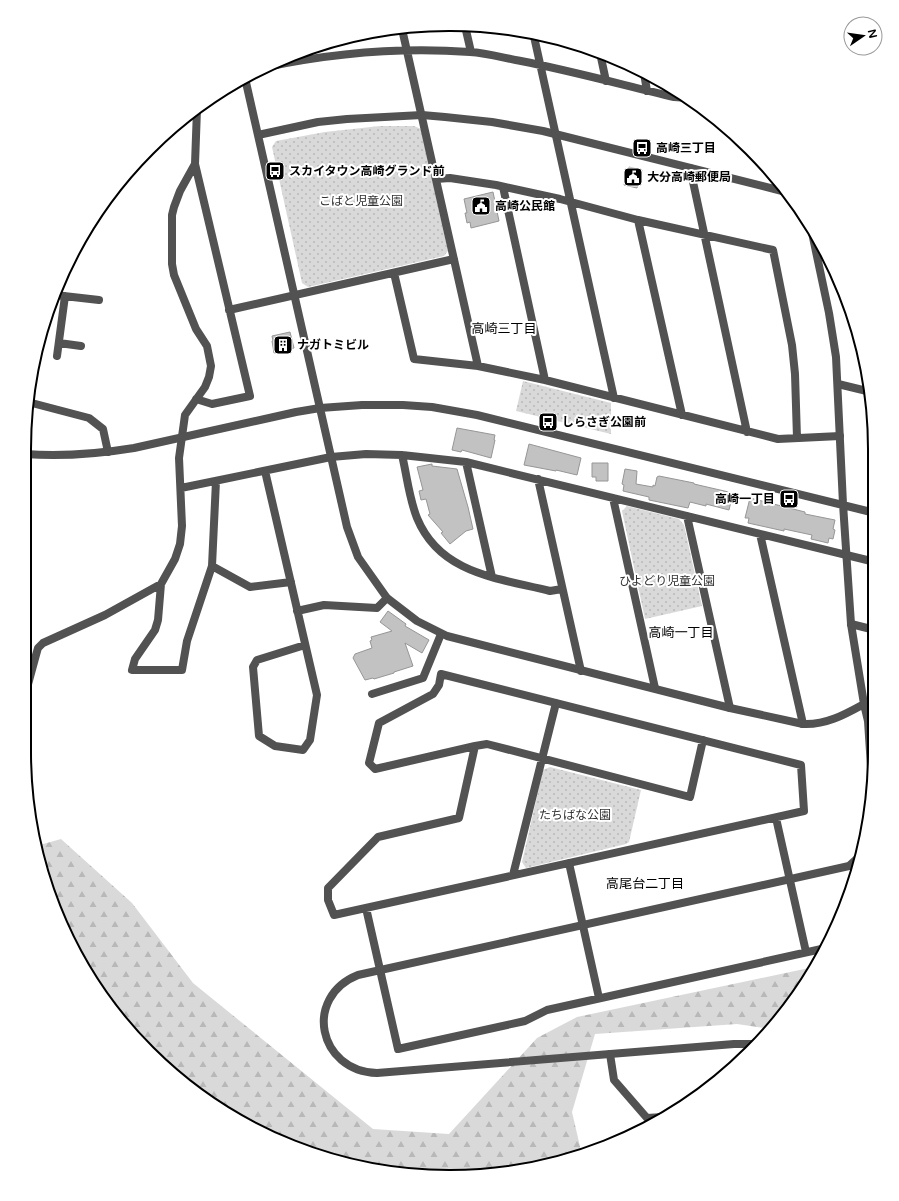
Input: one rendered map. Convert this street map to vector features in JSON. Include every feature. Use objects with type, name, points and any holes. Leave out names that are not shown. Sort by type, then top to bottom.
[{"type":"street","points":[[466,32],[471,52]]},
{"type":"street","points":[[403,34],[478,366]]},
{"type":"street","points":[[535,40],[614,398]]},
{"type":"street","points":[[310,55],[407,51],[471,52],[540,65],[674,97]]},
{"type":"street","points":[[601,60],[606,81]]},
{"type":"street","points":[[645,79],[647,91]]},
{"type":"street","points":[[246,84],[347,527],[352,544],[363,566],[387,598],[417,621],[442,634],[581,671],[655,688],[730,708],[802,724],[812,725],[830,721],[868,704]]},
{"type":"street","points":[[196,399],[212,404],[250,396],[195,164],[197,116]]},
{"type":"street","points":[[258,135],[318,122],[372,117],[445,117],[492,122],[555,134],[778,190]]},
{"type":"street","points":[[195,164],[176,199],[171,223],[172,264],[174,275],[196,329],[207,346],[211,366],[205,387],[185,415],[179,458],[181,488],[181,537],[175,559],[161,584],[158,620],[155,630],[135,659],[132,670],[182,670],[187,641],[212,566],[216,481]]},
{"type":"street","points":[[690,168],[747,432]]},
{"type":"street","points":[[436,179],[450,178],[503,187],[570,202],[638,220],[773,250],[792,345],[795,374],[797,438]]},
{"type":"street","points":[[503,187],[545,380]]},
{"type":"street","points":[[638,220],[682,415]]},
{"type":"street","points":[[815,245],[829,313],[836,357],[843,504],[851,624],[868,704],[868,721]]},
{"type":"street","points":[[230,310],[454,259]]},
{"type":"street","points":[[394,273],[414,359],[478,366],[545,380],[778,439],[840,436]]},
{"type":"street","points":[[60,296],[99,300]]},
{"type":"street","points":[[57,356],[65,296]]},
{"type":"street","points":[[59,343],[81,346]]},
{"type":"street","points":[[838,384],[863,390]]},
{"type":"street","points":[[34,404],[88,418],[103,429],[108,452]]},
{"type":"street","points":[[31,454],[51,456],[85,455],[108,452],[134,448],[320,408],[362,405],[396,405],[452,410],[868,511]]},
{"type":"street","points":[[181,488],[331,457],[366,454],[402,455],[466,462],[868,560]]},
{"type":"street","points":[[402,455],[412,504],[417,518],[425,534],[448,558],[462,567],[475,572],[550,591],[562,589]]},
{"type":"street","points":[[466,462],[492,576]]},
{"type":"street","points":[[265,471],[317,695],[310,740],[303,750],[275,746],[259,736],[253,667],[257,660],[305,645]]},
{"type":"street","points":[[538,479],[581,671]]},
{"type":"street","points":[[613,498],[655,688]]},
{"type":"street","points":[[687,516],[730,708]]},
{"type":"street","points":[[760,534],[802,724]]},
{"type":"street","points":[[212,566],[250,587],[291,582]]},
{"type":"street","points":[[31,673],[38,648],[44,643],[105,615],[161,584]]},
{"type":"street","points":[[297,611],[324,605],[377,608],[387,598]]},
{"type":"street","points":[[851,624],[868,628]]},
{"type":"street","points":[[372,694],[423,678],[442,634]]},
{"type":"street","points":[[475,746],[459,818],[378,837],[328,888],[328,900],[334,915],[804,811],[801,765],[703,740],[441,674],[439,685],[433,694],[379,723],[369,763],[375,768],[475,746],[487,744],[690,797],[703,740]]},
{"type":"street","points":[[513,876],[556,703]]},
{"type":"street","points":[[776,818],[806,952]]},
{"type":"street","points":[[849,866],[853,862]]},
{"type":"street","points":[[569,863],[599,998]]},
{"type":"street","points":[[748,1044],[366,1073],[344,1063],[336,1056],[326,1038],[324,1018],[330,1000],[342,984],[348,979],[358,975],[852,865]]},
{"type":"street","points":[[366,908],[398,1049],[525,1021],[547,1010],[818,950]]},
{"type":"street","points":[[610,1054],[614,1080],[621,1090],[647,1118],[652,1118]]},
{"type":"green space","name":"こばと児童公園","points":[[380,126],[414,126],[421,129],[448,251],[444,256],[308,287],[302,283],[272,147],[276,141],[325,132]]},
{"type":"green space","points":[[523,381],[611,403],[611,434],[516,411]]},
{"type":"green space","name":"ひよどり児童公園","points":[[627,506],[679,519],[684,525],[702,606],[645,619],[622,511]]},
{"type":"green space","name":"たちばな公園","points":[[550,767],[641,790],[629,842],[626,844],[526,868],[522,862],[543,770]]},
{"type":"green space","points":[[61,839],[132,903],[193,983],[373,1129],[449,1134],[537,1038],[577,1017],[807,968],[782,1006],[763,1028],[737,1024],[595,1034],[572,1112],[581,1149],[531,1162],[477,1169],[422,1169],[368,1162],[315,1148],[264,1127],[240,1114],[195,1084],[154,1047],[117,1006],[87,961],[63,912],[53,886],[42,844]]},
{"type":"building","name":"大分高崎郵便局","points":[[629,167],[642,170],[637,188],[624,185]]},
{"type":"building","name":"高崎公民館","points":[[493,192],[499,221],[471,228],[470,222],[467,223],[465,213],[467,213],[464,199]]},
{"type":"building","name":"ナガトミビル","points":[[290,332],[294,348],[274,353],[272,336]]},
{"type":"building","points":[[457,428],[495,435],[491,458],[462,450],[461,452],[452,450]]},
{"type":"building","points":[[529,444],[581,458],[577,475],[524,465]]},
{"type":"building","points":[[592,463],[608,463],[608,481],[596,481],[596,477],[592,477]]},
{"type":"building","points":[[432,464],[432,466],[457,469],[473,529],[466,531],[450,544],[441,533],[443,532],[428,515],[430,514],[426,499],[421,500],[419,491],[423,490],[417,467]]},
{"type":"building","points":[[625,469],[637,471],[636,484],[653,487],[653,485],[655,486],[657,477],[659,476],[733,493],[729,510],[706,504],[706,506],[690,502],[688,508],[649,500],[649,497],[623,491],[624,485],[622,484]]},
{"type":"building","points":[[750,498],[805,512],[805,514],[835,520],[833,539],[829,538],[828,543],[811,539],[812,535],[784,529],[784,531],[748,523],[749,518],[745,518]]},
{"type":"building","points":[[388,611],[406,624],[405,626],[429,640],[422,653],[405,643],[413,666],[374,679],[365,680],[353,658],[355,654],[372,648],[370,641],[372,640],[371,637],[392,631],[380,622]]},
{"type":"place","name":"高崎三丁目","points":[[642,148]]},
{"type":"place","name":"スカイタウン高崎グランド前","points":[[275,171]]},
{"type":"place","name":"大分高崎郵便局","points":[[633,177]]},
{"type":"place","name":"高崎公民館","points":[[481,206]]},
{"type":"place","name":"ナガトミビル","points":[[283,345]]},
{"type":"place","name":"しらさぎ公園前","points":[[548,422]]},
{"type":"place","name":"高崎一丁目","points":[[789,499]]},
{"type":"district","name":"高崎三丁目","points":[[504,328]]},
{"type":"district","name":"高崎一丁目","points":[[681,632]]},
{"type":"district","name":"高尾台二丁目","points":[[645,883]]}]
